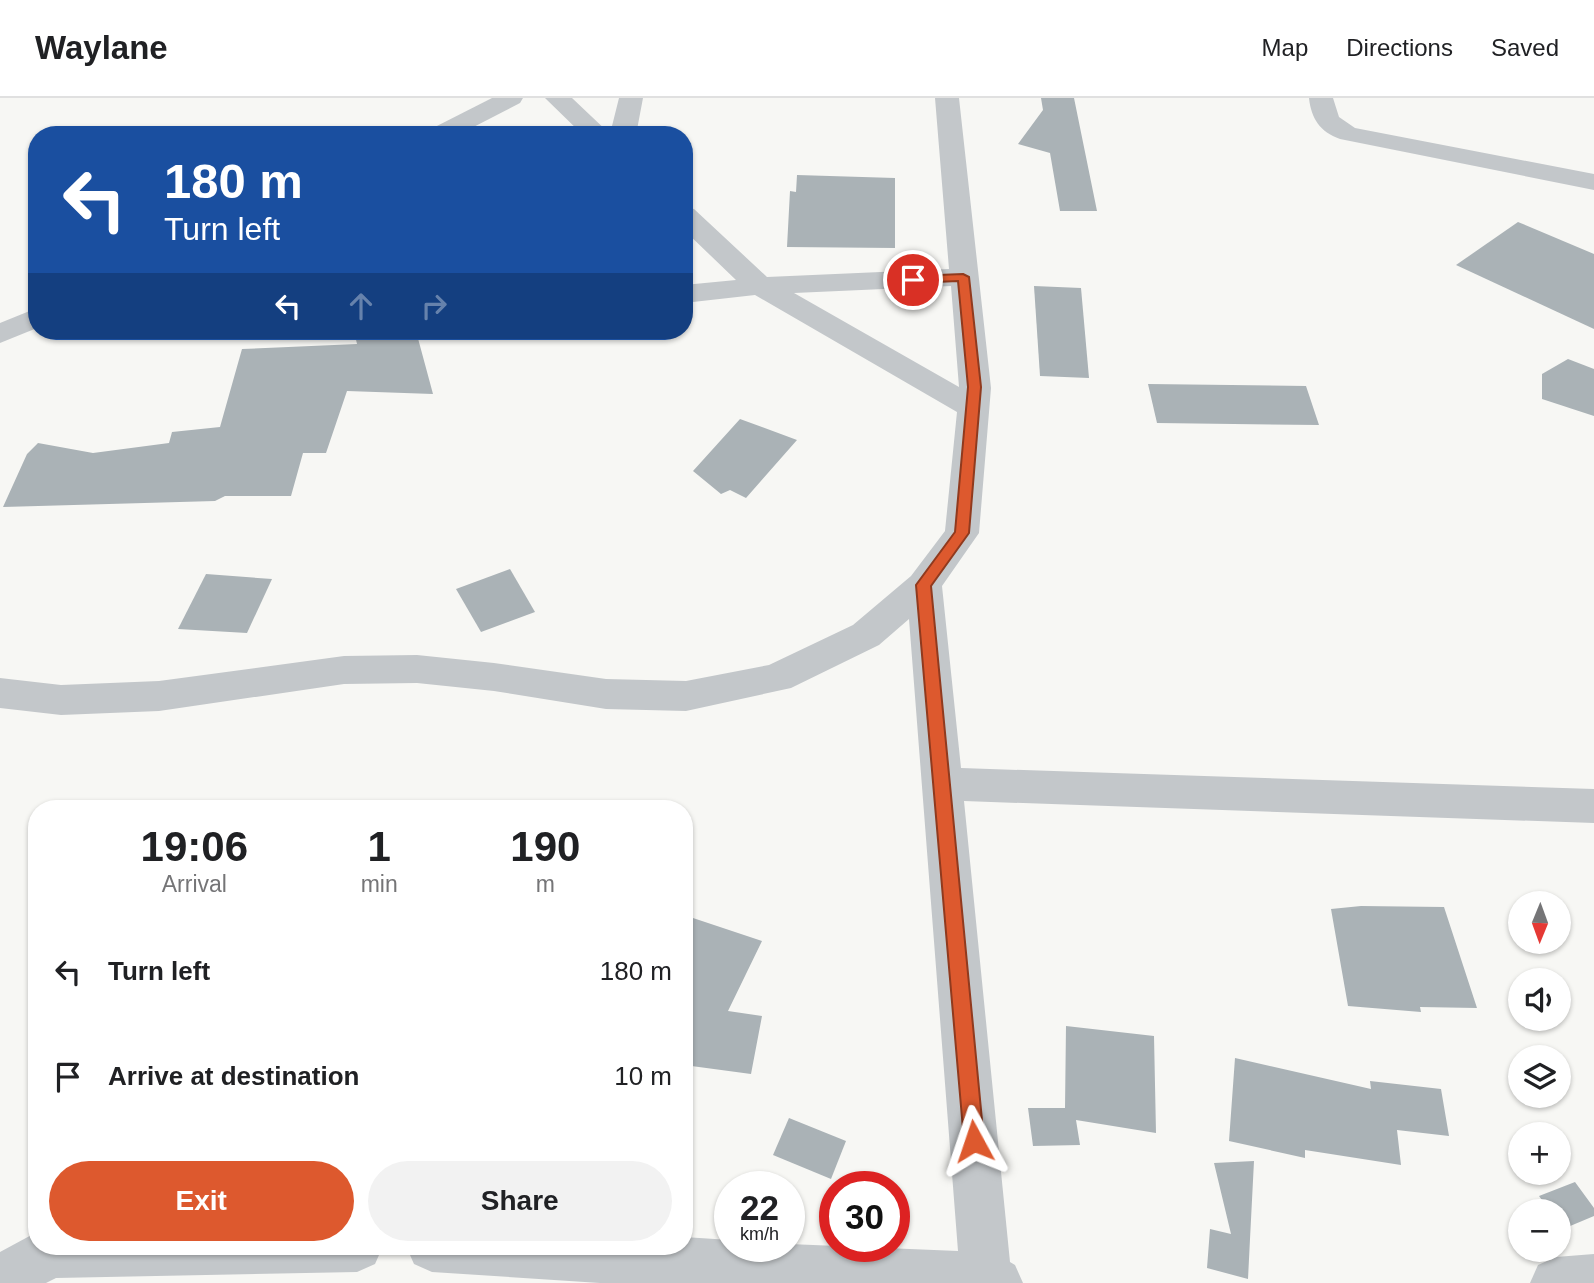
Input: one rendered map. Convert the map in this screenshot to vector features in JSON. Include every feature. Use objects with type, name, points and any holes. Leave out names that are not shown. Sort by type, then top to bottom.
[{"type":"street","points":[[456,126],[511,98]]},
{"type":"street","points":[[557,98],[587,126]]},
{"type":"street","points":[[625,126],[631,98]]},
{"type":"street","points":[[0,693],[61,700],[159,696],[344,670],[417,669],[494,677],[606,694],[686,696],[777,678],[866,635],[924,585],[962,533],[975,387],[947,98]]},
{"type":"street","points":[[1321,98],[1328,121],[1335,129],[1349,134],[1594,182]]},
{"type":"street","points":[[693,223],[760,286],[973,408]]},
{"type":"street","points":[[693,293],[760,286],[963,277]]},
{"type":"street","points":[[0,334],[28,321]]},
{"type":"street","points":[[567,1255],[991,1280],[924,585]]},
{"type":"street","points":[[942,785],[1594,806]]},
{"type":"street","points":[[0,1281],[45,1255]]},
{"type":"street","points":[[1556,1283],[1594,1280]]},
{"type":"building","points":[[1041,98],[1074,98],[1097,211],[1060,211],[1050,153],[1018,144],[1043,110]]},
{"type":"building","points":[[797,175],[895,178],[895,248],[787,247],[790,191],[796,192]]},
{"type":"building","points":[[1518,222],[1594,254],[1594,329],[1456,265]]},
{"type":"building","points":[[1034,286],[1081,288],[1089,378],[1040,376]]},
{"type":"building","points":[[356,340],[418,340],[433,394],[347,391],[326,453],[303,453],[291,496],[225,496],[215,501],[3,507],[27,454],[38,443],[93,453],[169,443],[172,432],[220,427],[242,349],[357,344]]},
{"type":"building","points":[[1568,359],[1594,369],[1594,416],[1542,399],[1542,374]]},
{"type":"building","points":[[1148,384],[1306,386],[1319,425],[1157,423]]},
{"type":"building","points":[[740,419],[797,440],[746,498],[730,490],[721,494],[693,471]]},
{"type":"building","points":[[510,569],[535,612],[481,632],[456,589]]},
{"type":"building","points":[[206,574],[272,579],[247,633],[178,629]]},
{"type":"building","points":[[1361,906],[1444,907],[1477,1008],[1420,1007],[1421,1012],[1348,1006],[1331,909]]},
{"type":"building","points":[[693,918],[762,941],[728,1011],[762,1016],[751,1074],[693,1066]]},
{"type":"building","points":[[1066,1026],[1154,1036],[1156,1133],[1076,1120],[1080,1145],[1033,1146],[1028,1108],[1065,1108]]},
{"type":"building","points":[[1235,1058],[1371,1089],[1370,1081],[1441,1089],[1449,1136],[1397,1130],[1401,1165],[1305,1150],[1305,1158],[1229,1141]]},
{"type":"building","points":[[789,1118],[846,1141],[834,1171],[819,1171],[819,1174],[773,1155]]},
{"type":"building","points":[[1254,1161],[1248,1279],[1207,1268],[1210,1229],[1231,1234],[1214,1163]]},
{"type":"building","points":[[1575,1182],[1594,1208],[1594,1216],[1571,1226],[1571,1199],[1541,1199],[1539,1196]]},
{"type":"route","points":[[913,280],[963,277],[975,387],[962,533],[924,585],[974,1141]]}]
